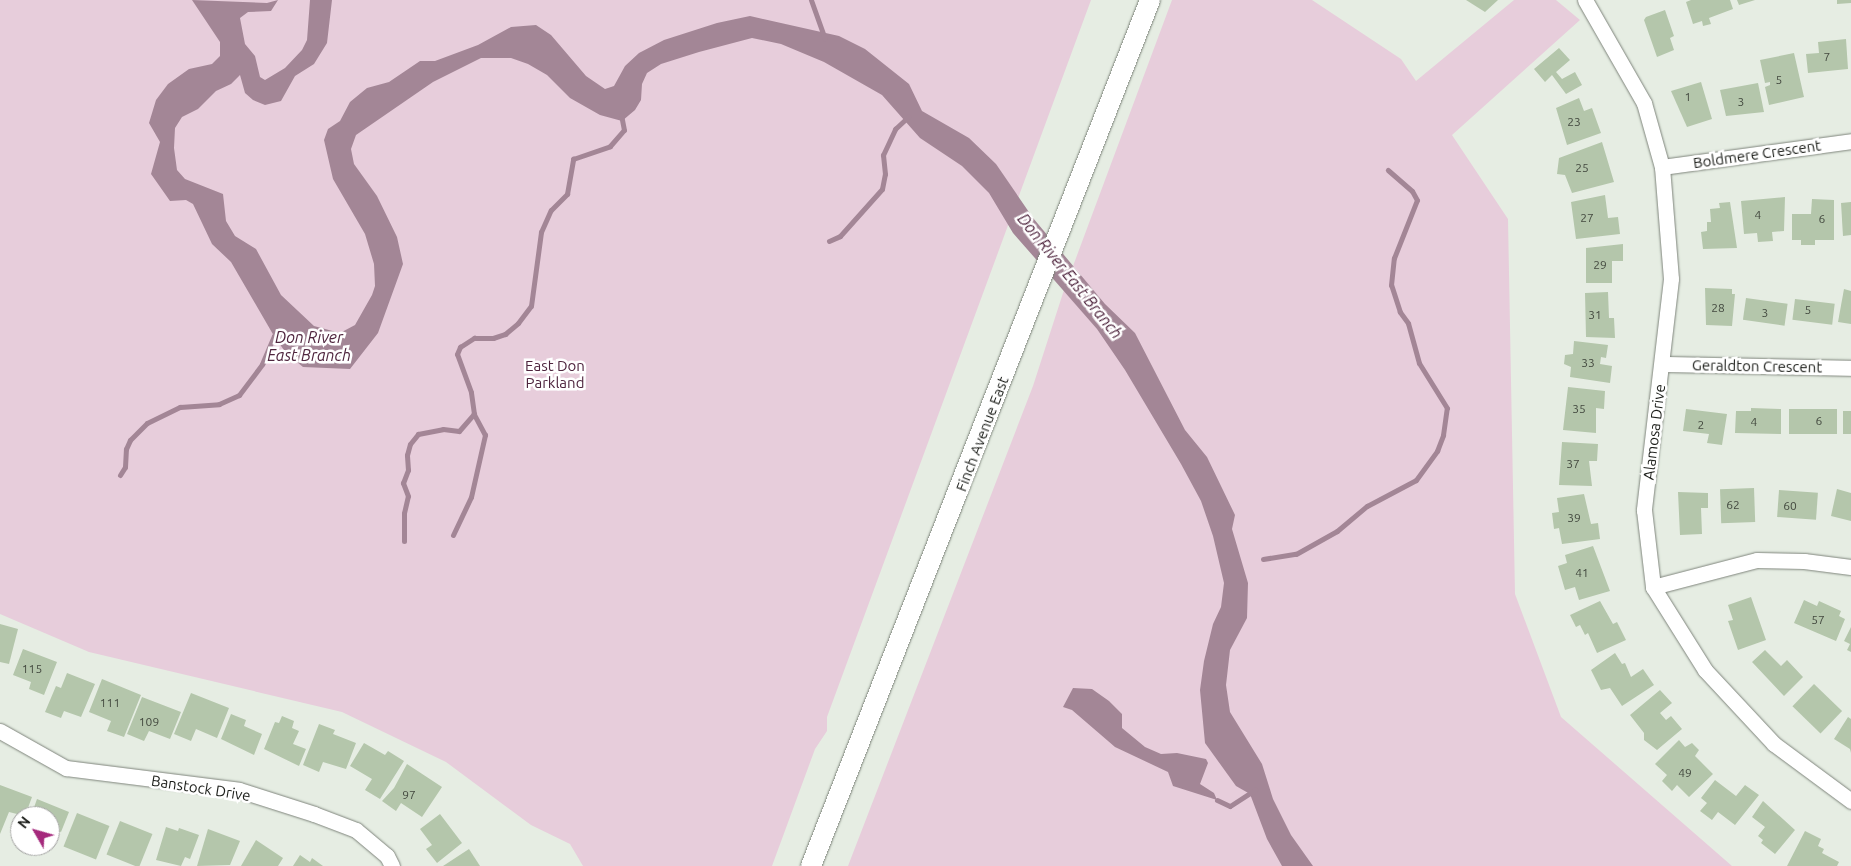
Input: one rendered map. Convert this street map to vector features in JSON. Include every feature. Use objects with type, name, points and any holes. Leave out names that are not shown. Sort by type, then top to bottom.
[{"type":"main road","name":"Finch Avenue East","points":[[812,866],[1027,321],[1150,0]]},
{"type":"street","name":"Alamosa Drive","points":[[1585,0],[1644,102],[1662,167],[1671,279],[1644,510],[1653,587],[1705,670],[1774,744],[1851,801]]},
{"type":"street","name":"Boldmere Crescent","points":[[1662,167],[1851,141]]},
{"type":"street","name":"Geraldton Crescent","points":[[1662,364],[1851,368]]},
{"type":"street","points":[[1653,587],[1757,560],[1804,561],[1851,567]]},
{"type":"street","name":"Banstock Drive","points":[[0,731],[66,768],[238,790],[314,814],[356,830],[387,856],[392,866]]},
{"type":"green space","name":"East Don Parkland","points":[[0,0],[1091,0],[827,717],[827,731],[815,749],[772,866],[583,866],[570,844],[531,825],[446,762],[342,712],[89,652],[0,614]]},
{"type":"green space","points":[[1172,0],[1312,0],[1401,59],[1416,81],[1514,0],[1556,0],[1580,20],[1452,135],[1508,219],[1515,594],[1561,717],[1732,866],[848,866],[1033,386],[1063,293]]},
{"type":"water","name":"Don River East Branch","points":[[192,0],[267,3],[278,0],[271,11],[248,12],[240,18],[245,44],[255,56],[260,77],[265,80],[285,68],[302,50],[307,40],[310,0],[332,0],[327,43],[314,64],[295,76],[281,101],[265,105],[253,100],[245,93],[240,75],[231,84],[216,91],[198,109],[182,117],[175,128],[174,148],[177,170],[185,179],[223,194],[226,221],[235,236],[256,249],[281,295],[314,326],[340,333],[355,325],[372,295],[375,286],[374,264],[365,234],[333,179],[324,140],[328,129],[340,121],[350,102],[367,88],[389,82],[420,61],[435,61],[478,45],[511,27],[536,25],[551,35],[586,76],[605,89],[614,86],[625,66],[639,53],[664,40],[717,23],[750,16],[839,36],[865,49],[909,84],[922,111],[969,138],[996,164],[1033,218],[1105,304],[1135,333],[1185,430],[1207,457],[1235,515],[1232,529],[1248,583],[1247,618],[1230,650],[1226,685],[1230,712],[1262,764],[1273,799],[1291,835],[1313,866],[1282,866],[1267,839],[1250,794],[1236,786],[1205,743],[1200,690],[1204,661],[1213,624],[1221,607],[1224,583],[1213,536],[1201,501],[1181,464],[1125,370],[1097,329],[1013,233],[989,193],[962,166],[920,138],[882,95],[824,62],[781,44],[752,38],[661,64],[647,73],[642,84],[641,100],[635,110],[622,121],[600,115],[570,98],[547,75],[528,64],[511,58],[481,58],[433,82],[356,135],[351,149],[354,164],[377,196],[397,237],[403,264],[378,333],[350,369],[303,367],[286,353],[274,336],[231,262],[212,244],[193,204],[186,200],[170,201],[151,174],[160,142],[149,123],[156,100],[168,84],[189,69],[212,64],[220,56],[220,42]]},
{"type":"water","points":[[1073,688],[1092,689],[1109,701],[1122,714],[1122,728],[1145,747],[1161,754],[1177,753],[1206,759],[1208,763],[1200,784],[1214,793],[1217,800],[1173,786],[1168,772],[1115,747],[1072,710],[1063,707]]},
{"type":"building","points":[[1466,0],[1498,0],[1485,12]]},
{"type":"building","points":[[1691,0],[1730,0],[1733,9],[1709,18],[1711,24],[1703,26],[1702,21],[1693,24],[1686,2]]},
{"type":"building","points":[[1737,0],[1755,0],[1739,5]]},
{"type":"building","points":[[1837,0],[1851,0],[1851,3],[1837,4]]},
{"type":"building","points":[[1665,10],[1674,36],[1670,38],[1674,50],[1657,57],[1644,20],[1646,17]]},
{"type":"building","points":[[1846,39],[1848,69],[1808,73],[1806,54],[1819,53],[1818,42]]},
{"type":"building","points":[[1559,48],[1570,60],[1556,72],[1562,79],[1575,72],[1582,85],[1566,94],[1552,75],[1545,82],[1534,69]]},
{"type":"building","points":[[1794,53],[1804,97],[1769,105],[1765,87],[1770,85],[1770,82],[1765,83],[1760,60]]},
{"type":"building","points":[[1701,82],[1712,119],[1687,127],[1671,91]]},
{"type":"building","points":[[1758,83],[1764,112],[1726,116],[1720,90]]},
{"type":"building","points":[[1579,98],[1584,111],[1592,108],[1601,133],[1567,145],[1556,108]]},
{"type":"building","points":[[1602,142],[1614,182],[1572,193],[1565,175],[1557,174],[1559,158]]},
{"type":"building","points":[[1605,195],[1608,218],[1618,217],[1620,234],[1576,239],[1571,202]]},
{"type":"building","points":[[1785,197],[1784,231],[1772,232],[1773,241],[1758,242],[1757,233],[1744,234],[1741,201]]},
{"type":"building","points":[[1812,199],[1834,200],[1834,240],[1815,240],[1815,245],[1801,245],[1801,240],[1792,240],[1792,214],[1811,214]]},
{"type":"building","points":[[1730,202],[1737,248],[1703,249],[1701,232],[1707,231],[1707,222],[1711,222],[1710,209],[1720,208],[1719,203]]},
{"type":"building","points":[[1851,202],[1851,235],[1843,236],[1841,203]]},
{"type":"building","points":[[1623,244],[1623,261],[1612,261],[1612,283],[1586,283],[1586,248]]},
{"type":"building","points":[[1705,288],[1732,289],[1732,294],[1735,294],[1732,326],[1706,325]]},
{"type":"building","points":[[1844,289],[1851,291],[1851,324],[1838,322]]},
{"type":"building","points":[[1608,292],[1609,318],[1614,318],[1615,338],[1586,337],[1585,293]]},
{"type":"building","points":[[1746,298],[1788,304],[1785,326],[1743,320]]},
{"type":"building","points":[[1795,299],[1835,304],[1832,325],[1792,320]]},
{"type":"building","points":[[1574,341],[1608,345],[1606,358],[1601,357],[1600,364],[1612,366],[1610,383],[1570,377],[1571,367],[1564,364],[1565,355],[1573,354]]},
{"type":"building","points":[[1568,387],[1605,391],[1604,409],[1596,408],[1596,433],[1563,430]]},
{"type":"building","points":[[1751,408],[1781,409],[1781,434],[1735,433],[1736,411],[1751,411]]},
{"type":"building","points":[[1686,409],[1727,414],[1722,445],[1707,443],[1709,434],[1683,431]]},
{"type":"building","points":[[1789,409],[1837,409],[1837,434],[1789,434]]},
{"type":"building","points":[[1843,411],[1851,411],[1851,434],[1843,434]]},
{"type":"building","points":[[1562,442],[1598,444],[1597,461],[1589,461],[1592,486],[1559,485]]},
{"type":"building","points":[[1754,488],[1755,522],[1721,523],[1720,489]]},
{"type":"building","points":[[1837,489],[1851,493],[1851,521],[1831,516]]},
{"type":"building","points":[[1779,490],[1818,493],[1816,520],[1777,517]]},
{"type":"building","points":[[1678,492],[1708,493],[1708,508],[1701,508],[1702,534],[1680,535]]},
{"type":"building","points":[[1584,494],[1591,524],[1598,523],[1600,539],[1562,544],[1559,528],[1554,529],[1552,513],[1559,512],[1557,498]]},
{"type":"building","points":[[1593,546],[1610,591],[1579,600],[1575,587],[1565,590],[1558,566],[1567,563],[1565,555]]},
{"type":"building","points":[[1751,597],[1766,640],[1738,650],[1728,621],[1733,620],[1728,605]]},
{"type":"building","points":[[1804,600],[1817,606],[1819,601],[1841,611],[1839,616],[1845,619],[1836,641],[1794,623]]},
{"type":"building","points":[[1600,601],[1613,624],[1617,622],[1626,640],[1597,653],[1588,633],[1585,635],[1580,625],[1576,627],[1570,615]]},
{"type":"building","points":[[0,624],[18,629],[9,664],[0,662]]},
{"type":"building","points":[[1851,627],[1851,652],[1847,650],[1850,644],[1844,641]]},
{"type":"building","points":[[23,649],[57,662],[44,695],[29,689],[31,682],[13,675]]},
{"type":"building","points":[[1765,650],[1781,666],[1787,660],[1803,677],[1784,696],[1752,662]]},
{"type":"building","points":[[1615,653],[1622,664],[1625,663],[1631,677],[1643,669],[1654,685],[1622,706],[1610,688],[1601,690],[1591,670]]},
{"type":"building","points":[[67,673],[95,684],[81,717],[64,711],[61,718],[45,712],[56,686],[61,688]]},
{"type":"building","points":[[102,679],[141,695],[124,737],[107,731],[111,721],[89,712]]},
{"type":"building","points":[[1814,684],[1842,711],[1821,733],[1792,706]]},
{"type":"building","points":[[1660,690],[1672,703],[1660,713],[1666,720],[1671,716],[1682,729],[1657,750],[1644,740],[1644,733],[1630,715]]},
{"type":"building","points":[[191,693],[229,708],[217,738],[196,729],[191,741],[174,734]]},
{"type":"building","points":[[142,697],[181,712],[170,739],[149,731],[144,741],[127,734]]},
{"type":"building","points":[[231,714],[246,720],[244,726],[262,734],[254,755],[221,739]]},
{"type":"building","points":[[282,716],[294,721],[292,728],[299,731],[293,744],[306,749],[299,766],[264,749],[275,722],[279,723]]},
{"type":"building","points":[[1848,717],[1851,719],[1851,753],[1850,749],[1834,739]]},
{"type":"building","points":[[319,724],[335,730],[333,734],[356,743],[346,769],[323,762],[319,772],[303,765]]},
{"type":"building","points":[[1679,740],[1685,747],[1692,743],[1699,750],[1695,756],[1713,774],[1689,797],[1677,785],[1672,791],[1662,781],[1667,775],[1655,764]]},
{"type":"building","points":[[364,743],[385,755],[388,751],[404,761],[380,799],[365,790],[372,779],[350,766]]},
{"type":"building","points":[[407,764],[442,787],[422,817],[401,803],[396,811],[382,801],[394,788]]},
{"type":"building","points":[[1715,780],[1736,796],[1745,785],[1759,795],[1735,825],[1718,812],[1712,820],[1700,811],[1707,803],[1701,798]]},
{"type":"building","points":[[0,785],[32,797],[29,806],[10,806],[10,812],[0,834]]},
{"type":"building","points":[[37,799],[54,806],[35,806]]},
{"type":"building","points":[[1763,801],[1795,830],[1775,854],[1761,843],[1763,840],[1758,836],[1765,827],[1752,817]]},
{"type":"building","points":[[60,808],[69,812],[60,832]]},
{"type":"building","points":[[77,813],[109,826],[96,859],[64,846]]},
{"type":"building","points":[[440,814],[462,843],[437,863],[426,849],[432,845],[420,829]]},
{"type":"building","points":[[120,821],[152,834],[140,866],[107,854]]},
{"type":"building","points":[[166,827],[178,831],[179,828],[199,835],[190,859],[185,857],[181,866],[156,860]]},
{"type":"building","points":[[208,829],[240,841],[230,865],[197,866]]},
{"type":"building","points":[[1805,831],[1821,839],[1818,846],[1824,849],[1822,853],[1839,862],[1837,866],[1787,866]]},
{"type":"building","points":[[256,840],[283,858],[278,866],[241,866]]},
{"type":"building","points":[[469,849],[480,866],[443,866]]},
{"type":"building","points":[[300,855],[310,862],[312,858],[323,866],[293,866]]},
{"type":"waterway","points":[[811,0],[825,39]]},
{"type":"waterway","points":[[453,535],[471,497],[485,435],[474,414],[471,392],[457,354],[460,347],[474,338],[493,338],[505,334],[518,323],[531,306],[541,232],[551,210],[567,194],[573,159],[610,146],[624,130],[621,115]]},
{"type":"waterway","points":[[829,241],[840,236],[882,189],[885,174],[883,155],[895,129],[908,117]]},
{"type":"waterway","points":[[1263,559],[1296,554],[1337,531],[1367,506],[1416,480],[1437,451],[1443,435],[1447,408],[1419,363],[1408,323],[1400,312],[1391,285],[1394,258],[1417,200],[1412,191],[1388,170]]},
{"type":"waterway","points":[[120,475],[125,467],[126,449],[130,440],[147,423],[180,407],[219,404],[239,395],[262,364],[274,336],[279,335]]},
{"type":"waterway","points":[[404,541],[404,513],[408,496],[403,483],[408,470],[407,455],[410,444],[418,434],[443,429],[459,431],[474,414]]},
{"type":"waterway","points":[[1217,800],[1230,806],[1255,790]]}]
